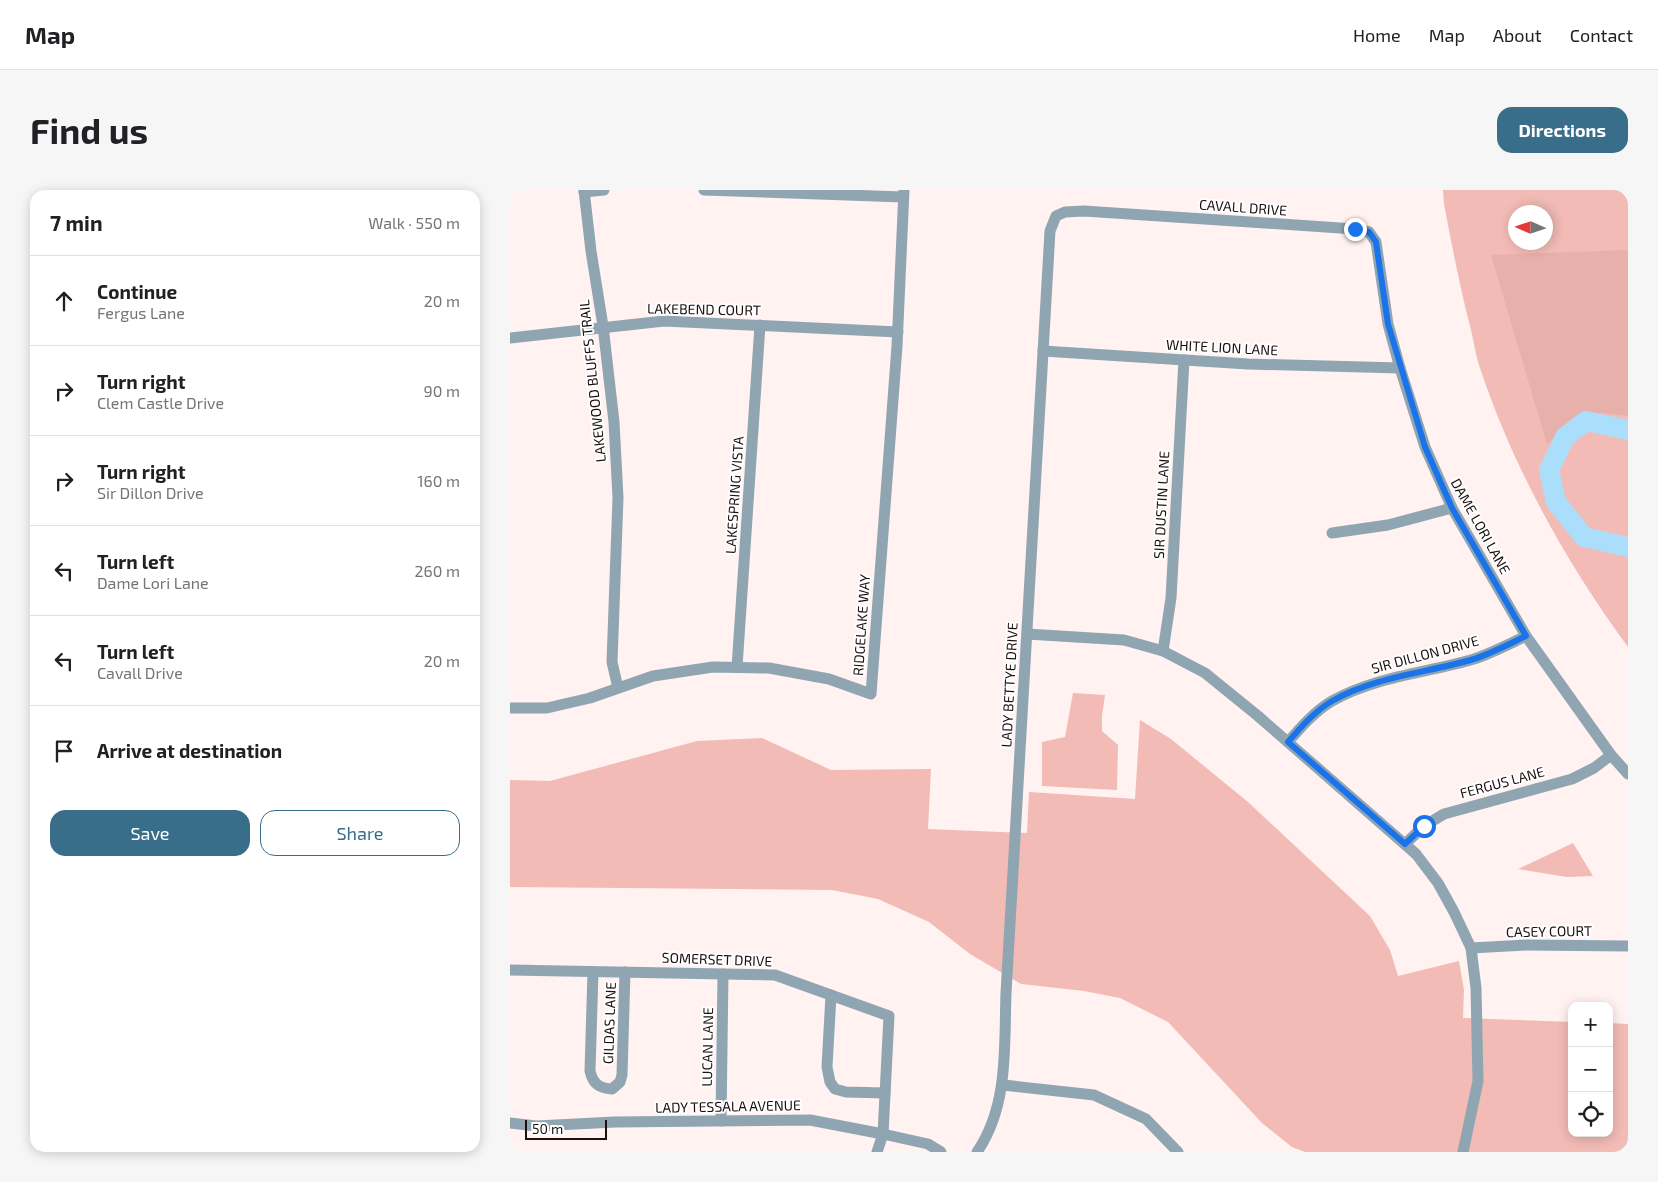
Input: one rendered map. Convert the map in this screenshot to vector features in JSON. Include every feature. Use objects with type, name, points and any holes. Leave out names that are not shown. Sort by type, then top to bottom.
[{"type":"street","points":[[584,191],[604,190]]},
{"type":"street","points":[[704,190],[903,194]]},
{"type":"street","name":"LAKEWOOD BLUFFS TRAIL","points":[[584,191],[614,422],[618,498],[612,662],[618,688]]},
{"type":"street","name":"RIDGELAKE WAY","points":[[510,708],[547,708],[590,698],[653,676],[713,667],[769,668],[820,678],[871,694],[898,332],[903,194]]},
{"type":"street","name":"CAVALL DRIVE","points":[[1056,216],[1065,212],[1084,211],[1355,229],[1369,232]]},
{"type":"street","name":"LADY BETTYE DRIVE","points":[[977,1152],[986,1140],[996,1113],[1003,1085],[1006,993],[1050,231],[1056,216]]},
{"type":"street","name":"DAME LORI LANE","points":[[1369,232],[1376,242],[1388,324],[1400,368],[1425,447],[1452,508],[1526,636],[1611,755],[1628,774]]},
{"type":"street","name":"LAKEBEND COURT","points":[[510,338],[664,320],[898,332]]},
{"type":"street","name":"LAKESPRING VISTA","points":[[737,668],[760,325]]},
{"type":"street","name":"WHITE LION LANE","points":[[1043,352],[1248,364],[1400,368]]},
{"type":"street","name":"SIR DUSTIN LANE","points":[[1163,651],[1171,598],[1184,360]]},
{"type":"street","points":[[1332,532],[1388,525],[1452,508]]},
{"type":"street","points":[[1027,634],[1124,640],[1163,651],[1205,673],[1288,742],[1416,854],[1438,883],[1471,948],[1476,988],[1478,1081],[1463,1152]]},
{"type":"street","name":"SIR DILLON DRIVE","points":[[1288,742],[1308,719],[1332,701],[1372,684],[1474,659],[1526,636]]},
{"type":"street","name":"FERGUS LANE","points":[[1405,844],[1424,826],[1444,814],[1572,779],[1594,768],[1611,755]]},
{"type":"street","name":"CASEY COURT","points":[[1471,948],[1526,945],[1628,946]]},
{"type":"street","name":"SOMERSET DRIVE","points":[[510,970],[775,975],[889,1016],[883,1134],[878,1152]]},
{"type":"street","name":"GILDAS LANE","points":[[592,972],[590,1071],[595,1084],[612,1089],[620,1082],[622,1074],[625,972]]},
{"type":"street","name":"LUCAN LANE","points":[[721,1121],[723,974]]},
{"type":"street","points":[[830,995],[828,1067],[830,1082],[835,1089],[846,1092],[885,1093]]},
{"type":"street","points":[[1003,1085],[1094,1095],[1146,1119],[1178,1152]]},
{"type":"street","name":"LADY TESSALA AVENUE","points":[[510,1123],[536,1126],[616,1122],[810,1120],[928,1144],[941,1152]]},
{"type":"shaded area","points":[[1443,190],[1628,190],[1628,647],[1563,549],[1509,444],[1481,371],[1444,204]]},
{"type":"shaded area","points":[[1628,250],[1628,416],[1603,413],[1580,414],[1547,444],[1491,255]]},
{"type":"shaded area","points":[[1073,693],[1105,695],[1102,731],[1118,745],[1117,790],[1042,786],[1042,742],[1065,737]]},
{"type":"shaded area","points":[[1140,720],[1171,739],[1248,802],[1370,916],[1390,950],[1398,976],[1459,961],[1464,990],[1463,1018],[1568,1022],[1568,1137],[1613,1137],[1613,1023],[1628,1024],[1628,1152],[1305,1152],[1292,1147],[1262,1123],[1168,1022],[1120,998],[1084,991],[1021,984],[970,954],[929,922],[878,899],[832,890],[510,887],[510,780],[550,781],[697,741],[762,738],[831,770],[931,769],[928,829],[1027,833],[1029,792],[1135,799]]},
{"type":"shaded area","points":[[1573,843],[1593,876],[1567,877],[1518,869]]},
{"type":"waterway","points":[[1628,430],[1586,421],[1565,437],[1549,470],[1556,502],[1584,537],[1628,547]]},
{"type":"route","points":[[1355,229],[1369,232],[1376,242],[1388,324],[1425,447],[1452,508],[1526,636],[1474,659],[1372,684],[1332,701],[1308,719],[1288,742],[1405,844],[1424,826]]}]
